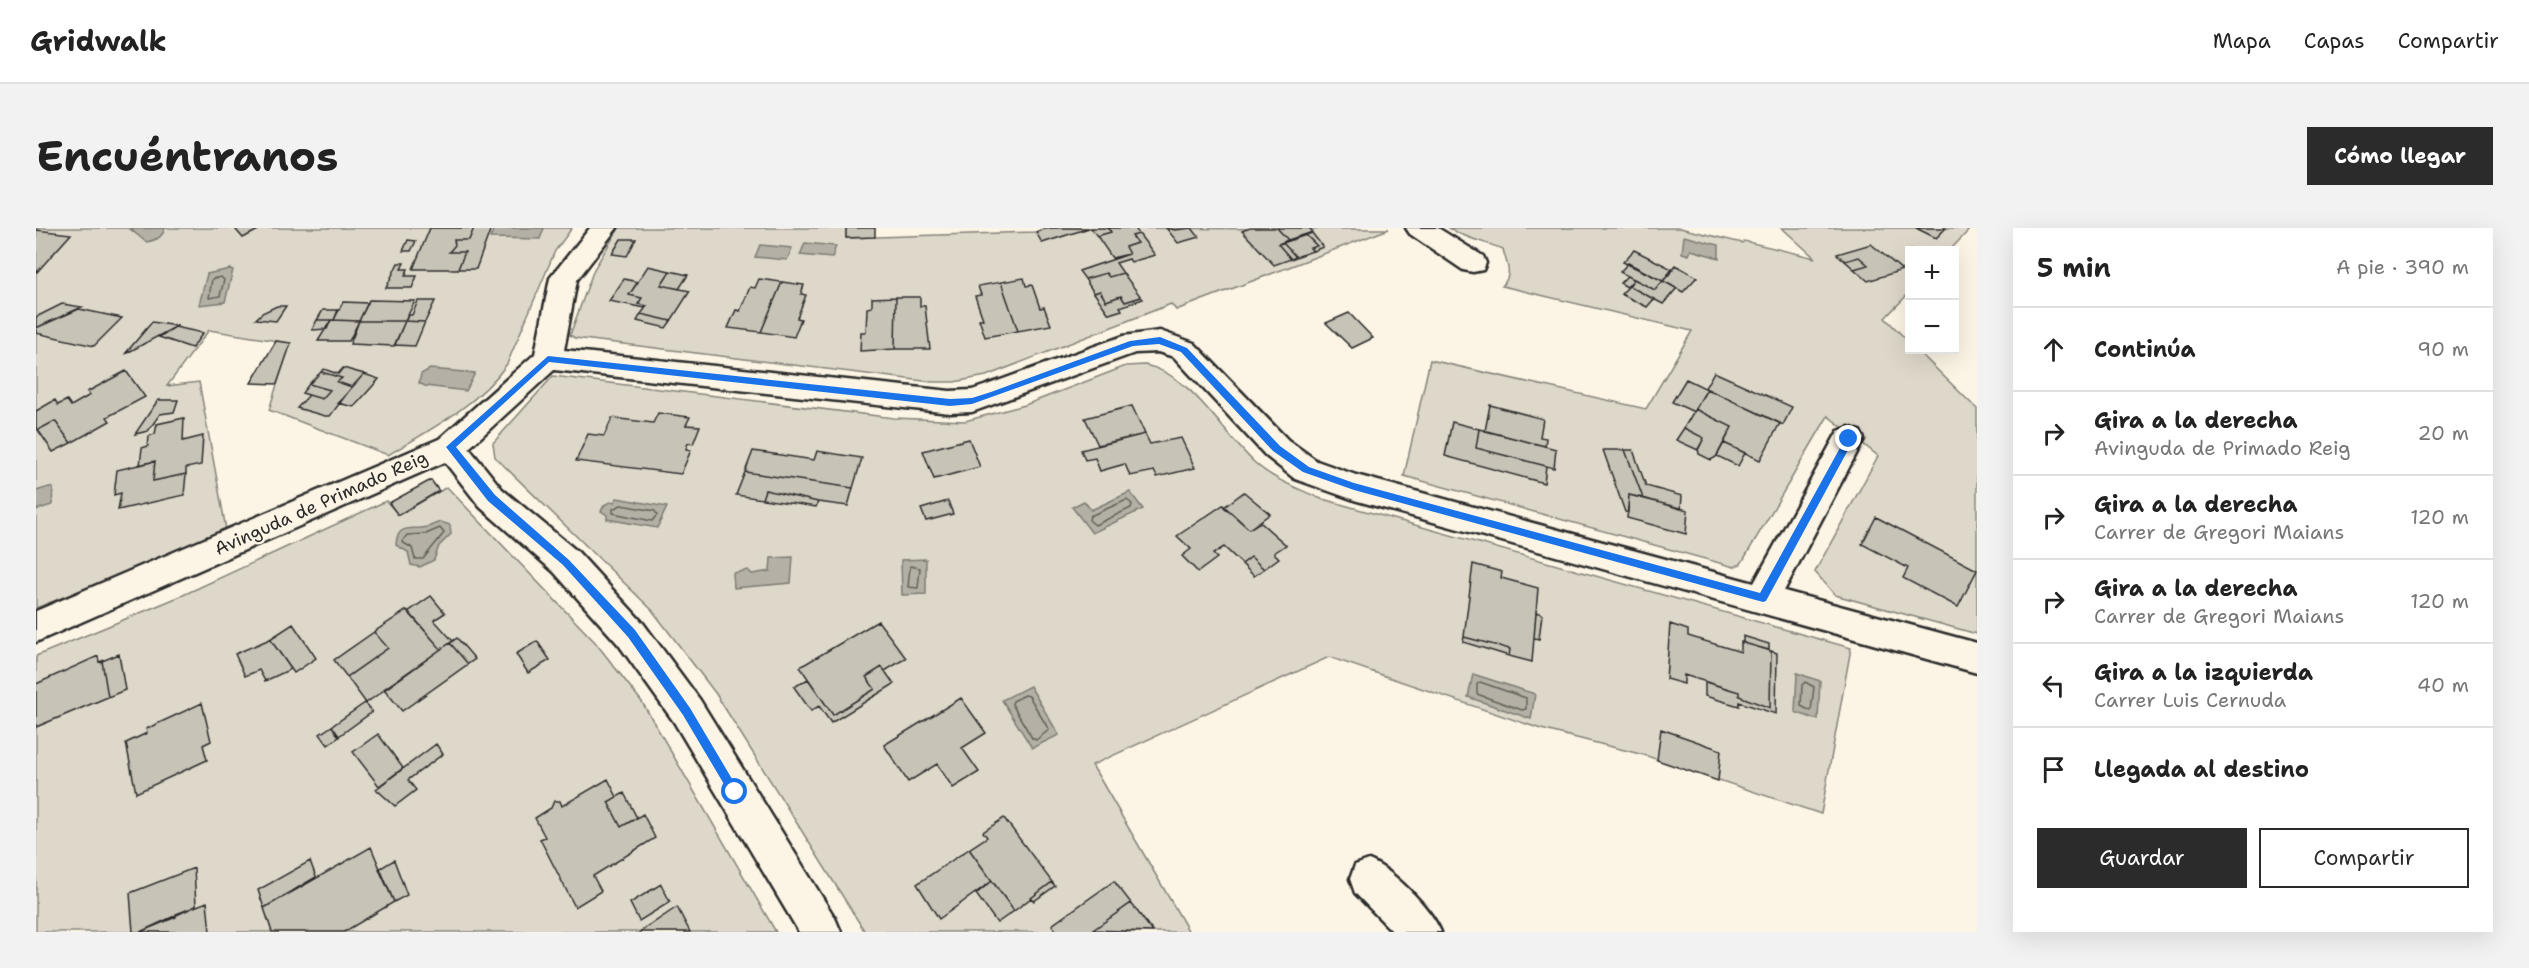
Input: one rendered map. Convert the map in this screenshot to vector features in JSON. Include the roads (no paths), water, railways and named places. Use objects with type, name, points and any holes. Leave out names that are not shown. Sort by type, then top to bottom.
[{"type":"street","points":[[604,228],[564,278],[548,359],[950,402],[972,401],[1133,343],[1160,340],[1184,350],[1277,448],[1306,470],[1354,487],[1977,658]]},
{"type":"street","points":[[1419,228],[1473,263]]},
{"type":"street","name":"Avinguda de Primado Reig","points":[[36,627],[450,447],[548,359]]},
{"type":"street","points":[[1763,598],[1849,439]]},
{"type":"street","points":[[450,447],[491,498],[566,562],[631,634],[687,711],[821,932]]},
{"type":"street","points":[[1369,879],[1421,932]]},
{"type":"water","points":[[165,228],[158,238],[146,242],[130,229]]},
{"type":"water","points":[[494,228],[544,228],[540,239],[490,238]]},
{"type":"water","points":[[1684,236],[1719,245],[1719,258],[1691,250],[1689,255],[1682,253]]},
{"type":"water","points":[[805,243],[836,246],[832,258],[800,255]]},
{"type":"water","points":[[760,245],[792,248],[787,260],[755,257]]},
{"type":"water","points":[[233,270],[225,302],[199,305],[207,274]]},
{"type":"water","points":[[430,369],[475,373],[466,391],[425,386],[419,383],[421,374]]},
{"type":"water","points":[[53,488],[52,505],[36,510],[36,491]]},
{"type":"water","points":[[1130,492],[1143,509],[1092,533],[1072,507],[1084,501],[1091,510]]},
{"type":"water","points":[[617,498],[667,507],[657,528],[607,519],[607,515],[601,511],[606,504],[614,502]]},
{"type":"water","points":[[441,522],[450,525],[451,534],[439,546],[434,560],[420,567],[411,565],[408,552],[396,545],[399,533],[403,530],[427,527]]},
{"type":"water","points":[[793,557],[791,583],[734,588],[733,573],[748,570],[752,574],[770,571],[771,558]]},
{"type":"water","points":[[926,559],[926,594],[902,595],[901,560]]},
{"type":"water","points":[[1797,673],[1820,681],[1818,720],[1795,712]]},
{"type":"water","points":[[1473,674],[1535,694],[1531,719],[1468,697]]},
{"type":"water","points":[[1030,686],[1059,735],[1032,748],[1002,700]]}]
